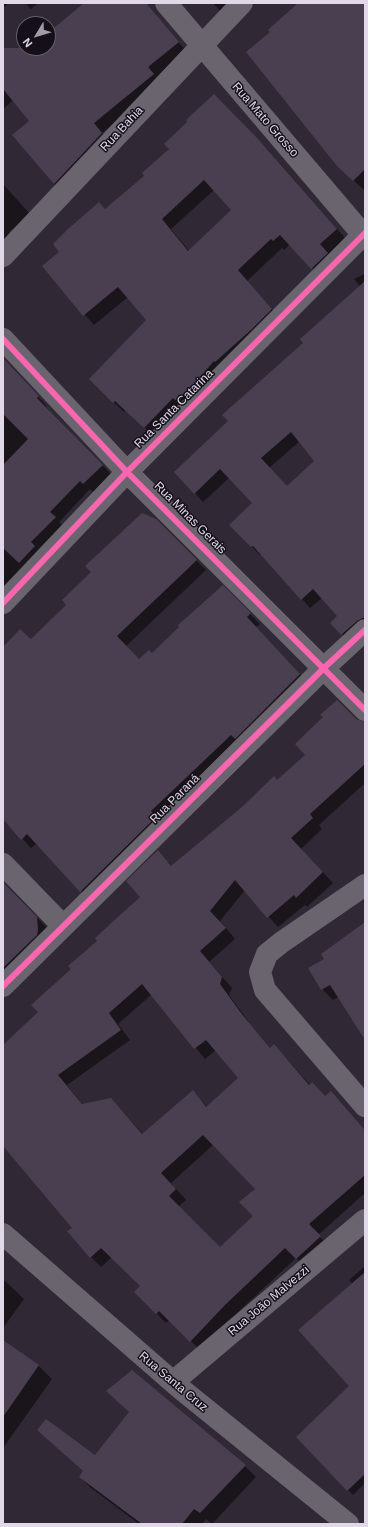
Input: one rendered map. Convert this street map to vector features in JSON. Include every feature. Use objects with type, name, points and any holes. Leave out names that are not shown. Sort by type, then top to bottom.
[{"type":"street","name":"Rua Mato Grosso","points":[[166,3],[201,46],[364,235]]},
{"type":"street","name":"Rua Bahia","points":[[3,256],[242,3]]},
{"type":"street","name":"Rua Santa Catarina","points":[[3,603],[127,472],[364,235]]},
{"type":"street","name":"Rua Minas Gerais","points":[[3,339],[127,472],[325,667],[365,710]]},
{"type":"street","name":"Rua Paraná","points":[[3,986],[325,667],[365,630]]},
{"type":"street","points":[[3,864],[63,926]]},
{"type":"street","points":[[365,885],[267,954],[260,972],[265,990],[365,1106]]},
{"type":"street","name":"Rua João Malvezzi","points":[[173,1382],[365,1220]]},
{"type":"street","name":"Rua Santa Cruz","points":[[3,1234],[173,1382],[348,1524]]},
{"type":"building","points":[[84,3],[146,3],[179,42],[148,67],[154,74],[94,123],[102,133],[54,184],[12,135],[29,121],[3,89],[3,48],[16,48],[16,56],[56,56],[56,26]]},
{"type":"building","points":[[298,3],[365,3],[365,169],[353,181],[337,166],[246,52],[270,32],[268,30]]},
{"type":"building","points":[[214,94],[258,139],[337,229],[320,244],[328,253],[311,269],[280,235],[273,241],[271,239],[238,270],[272,309],[252,329],[215,362],[214,361],[178,402],[173,398],[144,428],[115,401],[113,403],[89,379],[146,320],[118,287],[83,316],[42,266],[59,252],[53,244],[68,229],[99,202],[105,209],[144,176],[142,173],[169,149],[164,144],[187,122],[186,120]],"holes":[[[204,180],[231,210],[188,251],[162,219]]]},
{"type":"building","points":[[365,281],[365,617],[357,621],[341,635],[330,623],[337,616],[313,589],[301,600],[253,546],[251,547],[229,525],[252,503],[220,469],[194,494],[174,472],[228,421],[222,415],[303,343],[300,339]],"holes":[[[291,432],[314,461],[287,486],[261,458]]]},
{"type":"building","points":[[3,358],[39,396],[37,398],[103,465],[83,484],[80,481],[50,512],[56,517],[31,542],[35,546],[19,563],[3,548],[3,465],[28,439],[3,414]]},
{"type":"building","points":[[142,513],[156,519],[197,560],[117,636],[139,659],[149,650],[152,653],[179,627],[178,625],[223,585],[251,613],[247,617],[300,674],[235,739],[231,735],[151,811],[156,817],[80,892],[27,834],[21,840],[3,819],[3,647],[20,629],[31,639],[66,605],[62,600],[91,572],[85,566]]},
{"type":"building","points":[[337,700],[356,719],[365,722],[365,764],[310,814],[313,818],[291,838],[323,872],[296,898],[294,895],[267,918],[235,880],[210,911],[226,928],[200,951],[222,977],[220,984],[241,1013],[270,1048],[274,1044],[309,1085],[312,1082],[325,1096],[331,1091],[365,1130],[365,1175],[309,1224],[321,1236],[296,1259],[285,1248],[225,1305],[190,1342],[159,1311],[156,1314],[134,1292],[140,1286],[101,1248],[90,1258],[67,1231],[72,1228],[3,1146],[3,1045],[38,1012],[31,1005],[71,969],[68,966],[97,941],[95,938],[140,897],[126,881],[158,850],[171,866],[242,807],[274,776],[277,780],[305,755],[295,744],[323,717],[320,715]],"holes":[[[142,984],[194,1049],[206,1040],[238,1078],[206,1107],[193,1090],[142,1134],[111,1098],[82,1104],[58,1075],[121,1030],[109,1013]],[[203,1135],[255,1189],[239,1202],[253,1216],[220,1247],[169,1196],[176,1189],[161,1173]]]},
{"type":"building","points":[[3,882],[37,917],[38,930],[37,935],[3,968]]},
{"type":"building","points":[[365,922],[365,1040],[330,985],[321,990],[308,968],[324,959],[321,954]]},
{"type":"building","points":[[365,1272],[365,1474],[347,1491],[296,1437],[349,1386],[298,1330]]},
{"type":"building","points":[[3,1340],[39,1365],[3,1417]]},
{"type":"building","points":[[132,1370],[246,1465],[200,1513],[194,1509],[182,1524],[142,1524],[79,1477],[83,1471],[37,1430],[46,1419],[95,1455],[129,1412],[106,1391]]},
{"type":"cycle path","points":[[3,603],[127,472],[365,233]]},
{"type":"cycle path","points":[[3,339],[127,472],[365,710]]},
{"type":"cycle path","points":[[3,986],[325,667],[365,630]]}]
